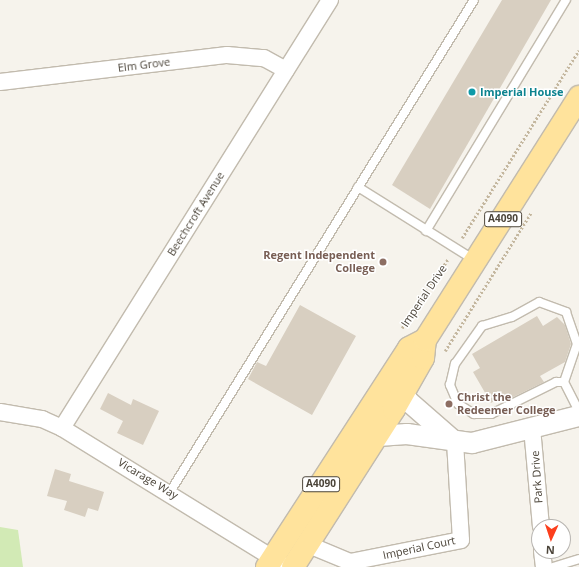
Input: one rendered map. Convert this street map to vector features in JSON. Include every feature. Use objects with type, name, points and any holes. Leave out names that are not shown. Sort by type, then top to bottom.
[{"type":"main road","name":"A4090","points":[[293,567],[309,545],[403,394],[423,358],[425,340],[477,261],[579,97]]},
{"type":"main road","name":"A4090","points":[[275,564],[409,348],[425,340]]},
{"type":"street","name":"Beechcroft Avenue","points":[[62,428],[330,0]]},
{"type":"street","name":"Elm Grove","points":[[0,82],[227,55],[264,58],[286,70]]},
{"type":"street","points":[[393,374],[403,394],[455,442]]},
{"type":"street","name":"Vicarage Way","points":[[0,412],[42,419],[62,428],[170,492],[275,564]]},
{"type":"street","points":[[378,436],[407,434],[455,442],[472,443],[579,416]]},
{"type":"street","name":"Park Drive","points":[[532,428],[540,519]]},
{"type":"street","name":"Imperial Court","points":[[309,545],[350,562],[460,540],[455,442]]},
{"type":"lane","points":[[170,492],[474,0]]},
{"type":"lane","points":[[426,231],[566,0]]},
{"type":"lane","points":[[358,187],[426,231],[477,261]]},
{"type":"lane","points":[[564,382],[556,382],[491,414],[474,414],[458,404],[450,385],[455,364],[482,326],[512,316],[539,302],[566,312],[577,344],[564,382],[579,411]]},
{"type":"lane","points":[[553,567],[579,559]]},
{"type":"path","name":"Imperial Drive","points":[[399,333],[456,248],[579,50]]},
{"type":"path","points":[[440,359],[532,211]]},
{"type":"green space","points":[[0,527],[18,530],[23,567],[0,567]]},
{"type":"building","name":"Imperial House","points":[[502,0],[551,0],[430,209],[392,185]]},
{"type":"building","points":[[300,305],[356,336],[312,415],[248,379],[257,362],[266,366]]},
{"type":"building","points":[[537,316],[543,326],[557,317],[565,325],[571,344],[565,362],[540,376],[544,382],[505,401],[503,396],[491,403],[473,372],[480,368],[472,354]]},
{"type":"building","points":[[108,393],[131,405],[133,399],[159,411],[143,445],[117,433],[123,421],[100,409]]},
{"type":"building","points":[[55,469],[71,474],[69,481],[104,492],[98,511],[88,508],[85,517],[64,510],[67,501],[47,496]]},
{"type":"place","name":"Imperial House","points":[[472,92]]},
{"type":"place","name":"Regent Independent College","points":[[383,262]]},
{"type":"place","name":"Christ the Redeemer College","points":[[449,404]]}]
